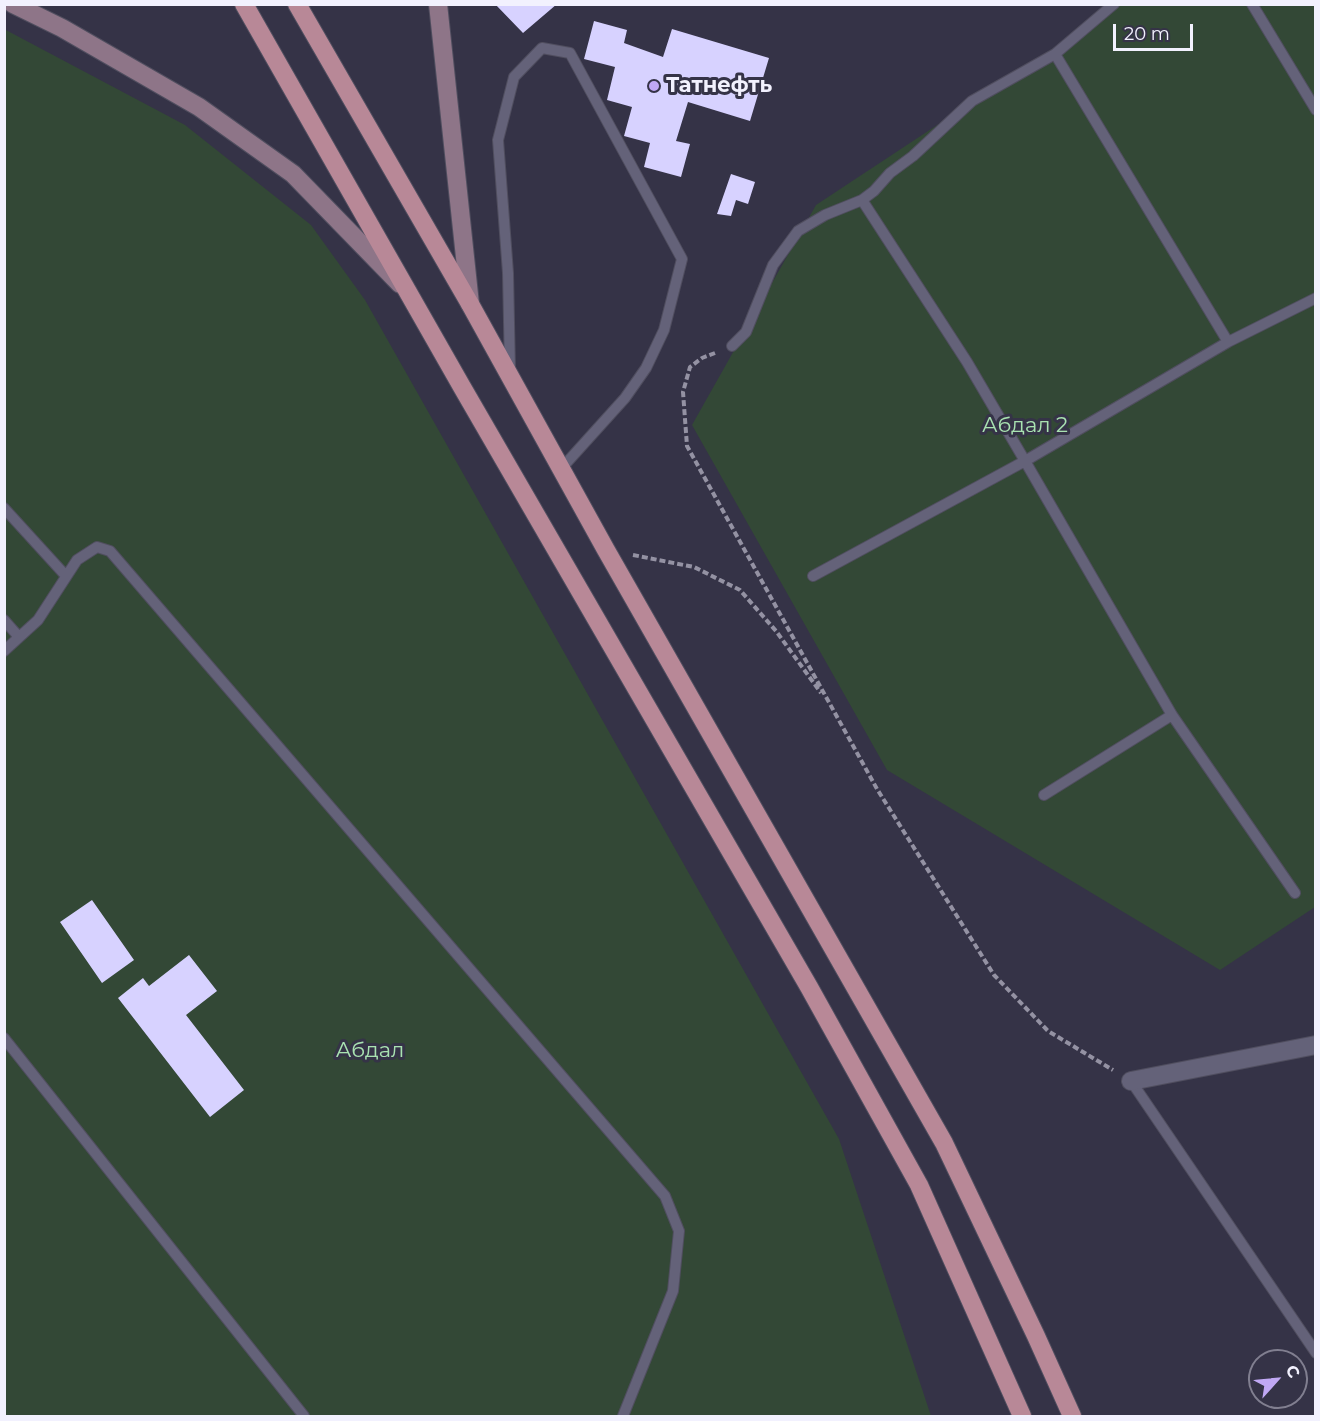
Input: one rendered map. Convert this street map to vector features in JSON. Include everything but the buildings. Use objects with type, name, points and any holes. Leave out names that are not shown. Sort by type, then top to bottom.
[{"type":"main road","points":[[13,4],[62,28],[199,107],[293,174],[410,295]]},
{"type":"main road","points":[[244,4],[809,987],[919,1185],[1022,1416]]},
{"type":"main road","points":[[297,4],[470,304],[560,470],[944,1143],[1072,1416]]},
{"type":"main road","points":[[438,4],[470,304]]},
{"type":"street","points":[[1131,1081],[1316,1045]]},
{"type":"lane","points":[[732,346],[746,332],[773,265],[798,231],[825,215],[862,200],[972,101],[1055,54],[1114,4]]},
{"type":"lane","points":[[1252,4],[1316,110]]},
{"type":"lane","points":[[510,379],[508,273],[498,140],[514,77],[542,48],[570,53],[682,259],[664,330],[646,368],[625,398],[560,470]]},
{"type":"lane","points":[[1055,54],[1228,342]]},
{"type":"lane","points":[[862,200],[967,362],[1172,715],[1295,893]]},
{"type":"lane","points":[[813,576],[1025,461],[1228,342],[1316,298]]},
{"type":"lane","points":[[4,508],[66,576]]},
{"type":"lane","points":[[4,651],[38,620],[77,560],[97,547],[110,551],[665,1196],[679,1231],[673,1291],[622,1416]]},
{"type":"lane","points":[[4,620],[19,638]]},
{"type":"lane","points":[[1044,795],[1172,715]]},
{"type":"lane","points":[[4,1038],[304,1416]]},
{"type":"lane","points":[[1131,1081],[1316,1353]]},
{"type":"path","points":[[732,346],[702,358],[690,367],[683,392],[687,447],[876,789],[994,975],[1048,1031],[1131,1081]]},
{"type":"path","points":[[606,550],[694,567],[740,590],[776,631],[832,708]]},
{"type":"green space","name":"Абдал 2","points":[[1119,5],[1315,5],[1315,907],[1220,970],[887,770],[692,425],[816,205]]},
{"type":"green space","name":"Абдал","points":[[4,29],[185,125],[311,225],[365,300],[839,1139],[931,1416],[5,1416]]},
{"type":"place","name":"Татнефть","points":[[654,86]]}]
